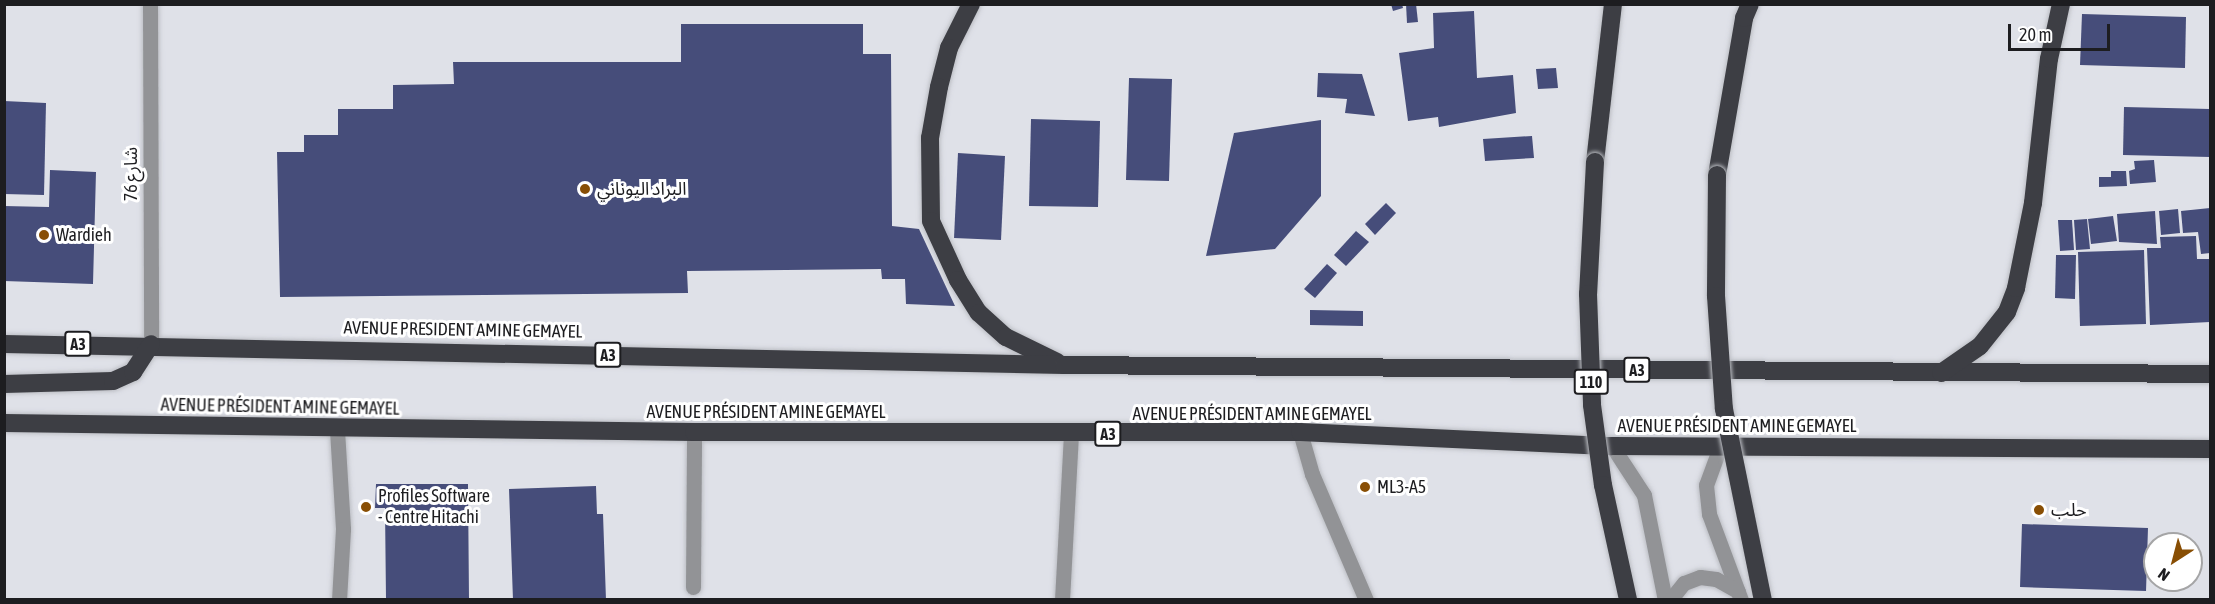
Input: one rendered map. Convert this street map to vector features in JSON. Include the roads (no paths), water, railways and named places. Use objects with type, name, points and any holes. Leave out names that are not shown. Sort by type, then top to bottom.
[{"type":"highway","points":[[971,4],[950,48],[939,87],[930,138],[931,221],[958,280],[978,313],[1006,337],[1064,365]]},
{"type":"highway","name":"110","points":[[1613,4],[1595,162],[1588,294],[1592,405],[1603,485],[1628,600]]},
{"type":"highway","points":[[1750,4],[1744,18],[1717,174],[1716,296],[1724,409],[1763,600]]},
{"type":"highway","points":[[1941,373],[1980,346],[2007,312],[2016,288],[2033,203],[2049,59],[2061,4]]},
{"type":"highway","name":"AVENUE PRESIDENT AMINE GEMAYEL","points":[[4,344],[152,344],[1064,365]]},
{"type":"highway","points":[[4,384],[113,381],[133,372],[152,344]]},
{"type":"highway","name":"A3","points":[[1064,365],[2211,374]]},
{"type":"highway","name":"AVENUE PRÉSIDENT AMINE GEMAYEL","points":[[4,423],[338,430],[1071,435],[1300,432],[1612,446],[2211,449]]},
{"type":"street","name":"شارع 76","points":[[150,4],[152,344]]},
{"type":"street","points":[[338,430],[343,529],[339,600]]},
{"type":"street","points":[[693,432],[693,587]]},
{"type":"street","points":[[1300,432],[1312,474],[1366,600]]},
{"type":"street","points":[[1062,600],[1071,435]]},
{"type":"street","points":[[1612,446],[1644,495],[1665,600]]},
{"type":"street","points":[[1720,447],[1708,472],[1707,497],[1739,595]]},
{"type":"street","points":[[1670,600],[1684,583],[1700,578],[1716,579],[1739,595]]},
{"type":"place","name":"البراد اليوناني","points":[[585,189]]},
{"type":"place","name":"Wardieh","points":[[44,235]]},
{"type":"place","name":"ML3-A5","points":[[1365,487]]},
{"type":"place","name":"Profiles Software - Centre Hitachi","points":[[366,507]]},
{"type":"place","name":"حلب","points":[[2039,510]]}]
